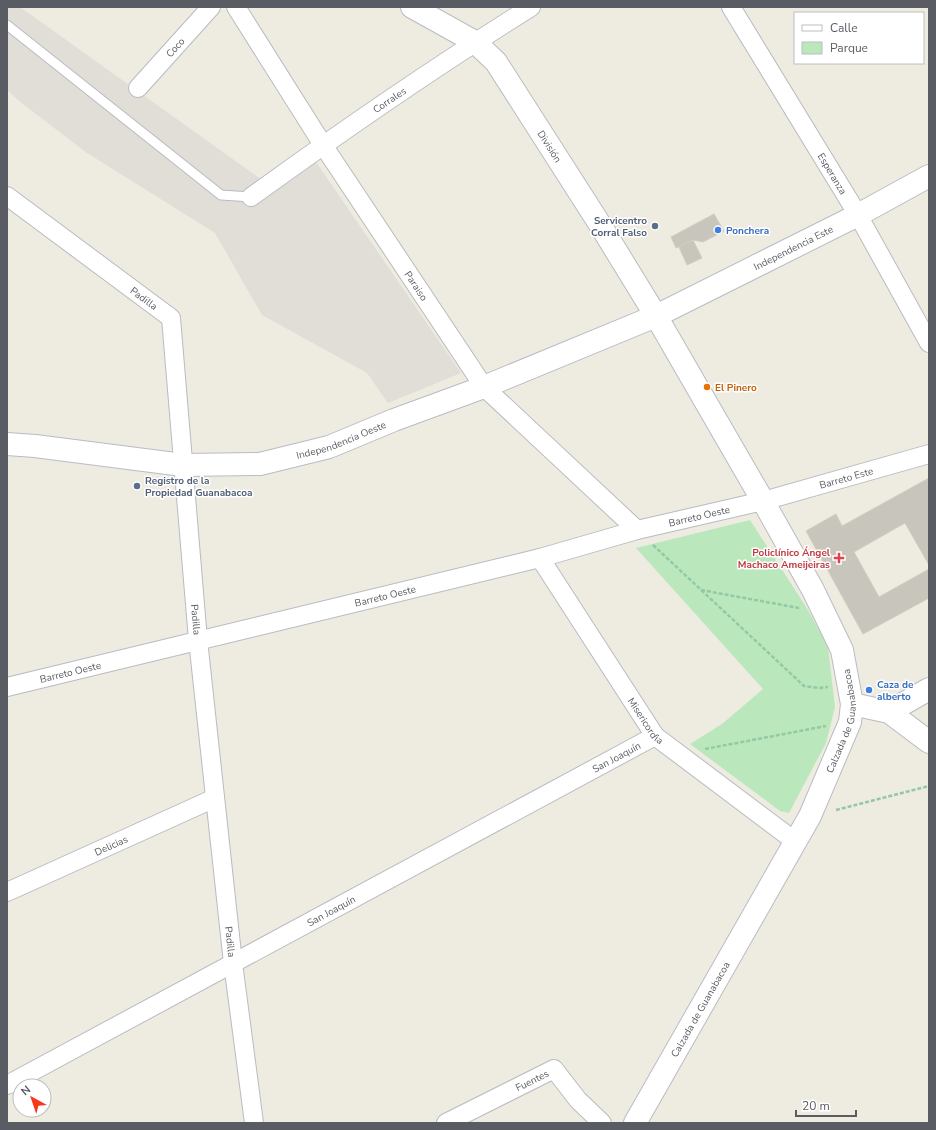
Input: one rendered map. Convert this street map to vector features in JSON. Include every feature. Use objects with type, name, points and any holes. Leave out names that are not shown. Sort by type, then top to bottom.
[{"type":"main road","name":"División","points":[[412,7],[475,42],[496,62],[599,223],[656,316]]},
{"type":"main road","name":"Independencia Este","points":[[656,316],[858,215],[929,176]]},
{"type":"main road","name":"Independencia Oeste","points":[[7,444],[35,446],[183,466],[260,464],[329,448],[394,420],[484,387],[656,316]]},
{"type":"main road","name":"Calzada de Guanabacoa","points":[[635,1123],[810,816],[850,703],[842,650],[813,590],[656,316]]},
{"type":"main road","points":[[889,712],[929,689]]},
{"type":"main road","points":[[850,703],[889,712],[929,742]]},
{"type":"street","name":"Coco","points":[[138,88],[212,7]]},
{"type":"street","name":"Paraiso","points":[[236,7],[322,145],[484,387],[637,530]]},
{"type":"street","name":"Corrales","points":[[251,197],[322,145],[475,42],[531,7]]},
{"type":"street","name":"Esperanza","points":[[731,7],[858,215],[929,343]]},
{"type":"street","name":"Padilla","points":[[7,196],[171,318],[198,640],[232,963],[254,1123]]},
{"type":"street","name":"Barreto Este","points":[[763,501],[929,454]]},
{"type":"street","name":"Barreto Oeste","points":[[7,688],[198,640],[540,558],[637,530],[763,501]]},
{"type":"street","name":"Misericordia","points":[[540,558],[655,736],[796,842]]},
{"type":"street","name":"San Joaquín","points":[[7,1085],[655,736]]},
{"type":"street","name":"Delicias","points":[[7,892],[215,798]]},
{"type":"street","name":"Fuentes","points":[[446,1123],[554,1069],[578,1100],[602,1123]]},
{"type":"lane","points":[[7,25],[221,194],[251,197]]},
{"type":"path","points":[[637,530],[804,686],[819,688],[850,703]]},
{"type":"path","points":[[701,590],[800,609]]},
{"type":"path","points":[[679,754],[850,703]]},
{"type":"path","points":[[810,816],[929,786]]},
{"type":"shaded area","points":[[7,7],[20,7],[276,190],[316,162],[461,373],[388,403],[367,373],[262,315],[215,233],[87,153],[19,101],[7,90]]},
{"type":"green space","points":[[750,520],[808,610],[828,647],[835,707],[826,743],[789,813],[780,811],[690,744],[722,724],[763,689],[636,548]]},
{"type":"building","points":[[714,214],[724,231],[703,242],[693,240],[676,248],[671,237]]},
{"type":"building","points":[[693,240],[702,258],[687,265],[679,247]]},
{"type":"building","name":"Policlínico Ángel Machaco Ameijeiras","points":[[929,478],[929,565],[905,523],[854,552],[879,597],[929,569],[929,598],[863,634],[806,531],[836,514],[842,526]]},
{"type":"place","name":"Servicentro Corral Falso","points":[[655,226]]},
{"type":"place","name":"Ponchera","points":[[718,230]]},
{"type":"place","name":"El Pinero","points":[[707,387]]},
{"type":"place","name":"Registro de la Propiedad Guanabacoa","points":[[137,486]]},
{"type":"place","name":"Policlínico Ángel Machaco Ameijeiras","points":[[839,558]]},
{"type":"place","name":"Caza de alberto","points":[[869,690]]}]
